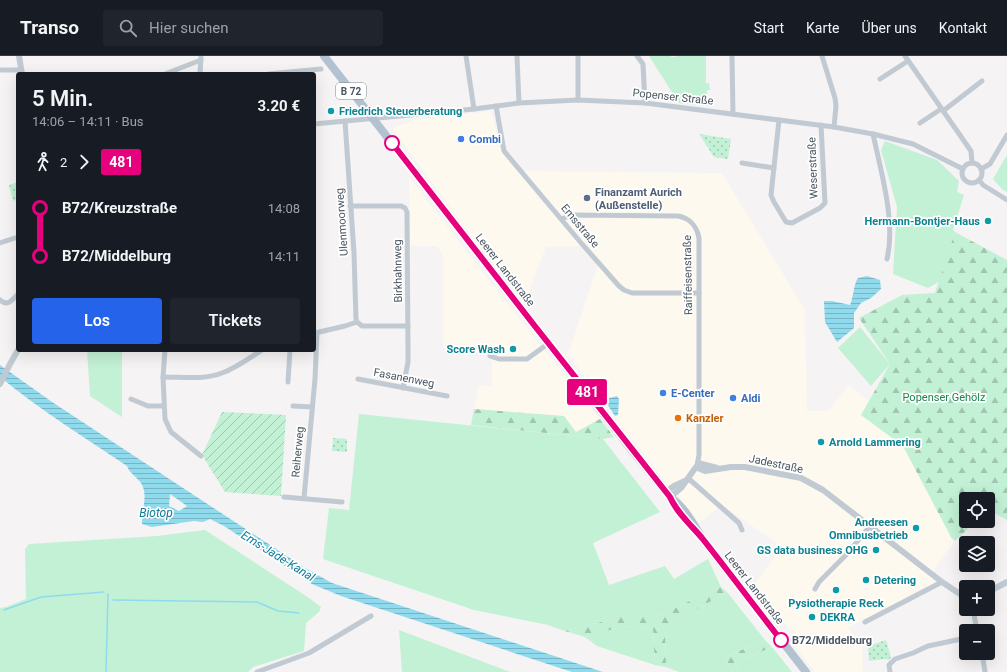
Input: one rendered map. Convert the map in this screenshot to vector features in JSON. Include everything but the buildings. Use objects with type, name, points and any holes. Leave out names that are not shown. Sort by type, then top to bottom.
[{"type":"main road","name":"Leerer Landstraße","points":[[324,56],[806,672]]},
{"type":"street","points":[[0,70],[21,72],[19,56]]},
{"type":"street","points":[[466,56],[474,108]]},
{"type":"street","points":[[517,56],[519,103]]},
{"type":"street","points":[[578,56],[578,100]]},
{"type":"street","points":[[637,56],[643,64],[645,103]]},
{"type":"street","points":[[732,56],[733,114]]},
{"type":"street","points":[[822,56],[835,98],[836,106],[834,127]]},
{"type":"street","points":[[170,72],[201,58],[200,72]]},
{"type":"street","points":[[880,79],[907,58],[971,151],[972,163]]},
{"type":"street","points":[[289,72],[320,69]]},
{"type":"street","points":[[920,123],[942,110],[982,81]]},
{"type":"street","name":"Popenser Straße","points":[[316,124],[519,103],[578,100],[645,103],[821,125],[873,134],[913,144],[963,169]]},
{"type":"street","name":"Emsstraße","points":[[496,106],[504,151],[582,244],[624,290],[632,293],[699,293]]},
{"type":"street","name":"Weserstraße","points":[[779,120],[771,195],[786,222],[792,223],[820,208],[825,203],[821,125]]},
{"type":"street","name":"Ulenmoorweg","points":[[345,121],[357,322]]},
{"type":"street","points":[[873,134],[888,202],[890,248],[887,259]]},
{"type":"street","points":[[981,169],[990,164],[1007,135]]},
{"type":"street","points":[[742,163],[774,168]]},
{"type":"street","points":[[972,163],[981,169],[979,180],[973,183],[966,181],[962,176],[963,169],[966,165],[972,163]]},
{"type":"street","points":[[979,180],[983,185],[1007,200]]},
{"type":"street","name":"Birkhahnweg","points":[[350,206],[401,206],[407,212],[408,362],[403,388]]},
{"type":"street","name":"Raiffeisenstraße","points":[[561,219],[572,215],[678,216],[687,219],[694,225],[698,233],[699,293],[697,465]]},
{"type":"street","points":[[0,242],[16,238]]},
{"type":"street","points":[[0,300],[7,303],[16,296]]},
{"type":"street","points":[[316,333],[357,322],[362,326],[408,326]]},
{"type":"street","points":[[490,356],[499,359],[527,359],[549,343]]},
{"type":"street","points":[[0,384],[17,352]]},
{"type":"street","points":[[165,352],[163,377],[165,419],[171,432],[201,456]]},
{"type":"street","points":[[163,377],[201,377],[221,374],[259,352]]},
{"type":"street","points":[[288,382],[290,352]]},
{"type":"street","name":"Reiherweg","points":[[304,498],[312,407],[314,352]]},
{"type":"street","name":"Fasanenweg","points":[[358,379],[447,396]]},
{"type":"street","points":[[131,399],[148,406],[164,406]]},
{"type":"street","points":[[293,406],[312,407]]},
{"type":"street","points":[[668,494],[682,488],[697,465]]},
{"type":"street","name":"Jadestraße","points":[[697,465],[718,469],[745,467],[800,478],[823,490],[942,582],[959,592]]},
{"type":"street","points":[[688,480],[738,523],[742,530]]},
{"type":"street","points":[[284,497],[342,502]]},
{"type":"street","points":[[815,589],[819,582],[846,555],[870,526]]},
{"type":"street","points":[[865,622],[942,582]]},
{"type":"street","points":[[995,588],[1007,582]]},
{"type":"street","points":[[257,672],[309,653],[371,616]]},
{"type":"street","points":[[890,672],[890,665],[894,659],[928,646],[959,639]]},
{"type":"street","points":[[983,660],[985,672]]},
{"type":"shaded area","points":[[491,111],[502,152],[518,171],[722,173],[805,310],[807,411],[828,411],[849,385],[869,401],[862,415],[903,446],[951,537],[955,541],[934,569],[935,582],[848,628],[862,645],[863,672],[815,672],[794,645],[799,641],[755,584],[782,547],[722,505],[699,523],[627,433],[568,354],[598,265],[580,246],[546,247],[525,302],[471,236],[393,128],[414,120]]},
{"type":"shaded area","points":[[409,177],[502,297],[600,419],[575,432],[564,416],[474,409],[479,386],[492,386],[492,354],[443,347],[443,256],[437,246],[410,246]]},
{"type":"green space","points":[[649,56],[706,56],[706,83],[709,83],[710,90],[707,90],[707,97],[713,97],[713,102],[710,103],[709,106],[679,103]]},
{"type":"green space","points":[[699,134],[731,139],[728,159],[714,157]]},
{"type":"green space","points":[[885,141],[937,160],[959,181],[957,192],[964,195],[953,230],[955,232],[940,281],[928,288],[893,274],[897,207],[881,150]]},
{"type":"green space","points":[[1007,155],[1007,192],[1003,190],[993,179]]},
{"type":"green space","points":[[16,183],[16,200],[13,201],[9,185]]},
{"type":"green space","name":"Popenser Gehölz","points":[[955,232],[1007,260],[1007,520],[995,513],[995,492],[959,492],[959,528],[969,528],[955,541],[951,537],[903,446],[861,415],[890,364],[859,318],[902,295],[935,293]]},
{"type":"green space","points":[[860,327],[890,364],[871,386],[838,348]]},
{"type":"green space","points":[[87,352],[122,352],[122,417],[90,396]]},
{"type":"green space","points":[[474,409],[564,416],[576,432],[600,419],[614,437],[603,439],[471,425]]},
{"type":"green space","points":[[222,412],[286,415],[281,496],[225,492],[202,455]]},
{"type":"green space","points":[[359,414],[603,439],[660,512],[593,543],[609,585],[665,566],[674,579],[708,559],[721,587],[657,616],[615,615],[609,620],[565,631],[548,625],[474,610],[323,559],[329,508],[349,510]]},
{"type":"green space","points":[[333,438],[347,439],[347,452],[332,451]]},
{"type":"green space","points":[[205,530],[321,607],[319,612],[306,623],[304,651],[253,667],[248,672],[0,672],[0,608],[26,599],[25,549],[29,544],[157,536]]},
{"type":"green space","points":[[721,587],[727,592],[665,627],[666,667],[655,665],[653,628],[624,626],[585,637],[565,631],[609,620],[615,615],[617,606],[627,616],[657,616]]},
{"type":"green space","points":[[727,592],[765,640],[725,657],[732,672],[679,672],[666,667],[665,627]]},
{"type":"green space","points":[[624,626],[653,628],[655,665],[597,646],[585,637]]},
{"type":"green space","points":[[399,630],[510,672],[402,672]]},
{"type":"green space","points":[[765,640],[772,647],[735,663],[739,672],[732,672],[725,657]]},
{"type":"green space","points":[[886,640],[891,657],[889,660],[884,659],[869,661],[868,646]]},
{"type":"green space","points":[[772,647],[792,672],[739,672],[735,663]]},
{"type":"water","points":[[867,276],[880,280],[881,289],[871,298],[861,303],[854,313],[854,328],[837,342],[825,322],[824,301],[832,301],[850,305],[858,278]]},
{"type":"water","points":[[0,365],[52,402],[305,568],[332,583],[603,672],[572,672],[341,596],[312,584],[224,526],[210,519],[203,522],[194,521],[152,527],[142,524],[145,498],[143,488],[141,483],[127,466],[46,412],[0,377]],"holes":[[[170,494],[187,506],[179,511],[169,506]]]},
{"type":"water","points":[[617,396],[619,399],[618,415],[615,416],[605,401],[606,399]]},
{"type":"waterway","points":[[4,610],[41,597],[104,592]]},
{"type":"waterway","points":[[106,672],[108,594]]},
{"type":"waterway","points":[[113,600],[257,602],[278,611],[299,613]]},
{"type":"bus line","name":"481","points":[[392,143],[781,640]]},
{"type":"place","name":"Friedrich Steuerberatung","points":[[331,111]]},
{"type":"place","name":"Combi","points":[[461,139]]},
{"type":"place","name":"Finanzamt Aurich (Außenstelle)","points":[[587,198]]},
{"type":"place","name":"Hermann-Bontjer-Haus","points":[[988,221]]},
{"type":"place","name":"Score Wash","points":[[513,349]]},
{"type":"place","name":"E-Center","points":[[663,393]]},
{"type":"place","name":"Aldi","points":[[733,398]]},
{"type":"place","name":"Kanzler","points":[[678,418]]},
{"type":"place","name":"Arnold Lammering","points":[[821,442]]},
{"type":"place","name":"Andreesen Omnibusbetrieb","points":[[916,528]]},
{"type":"place","name":"GS data business OHG","points":[[876,550]]},
{"type":"place","name":"Detering","points":[[866,580]]},
{"type":"place","name":"Pysiotherapie Reck","points":[[836,590]]},
{"type":"place","name":"DEKRA","points":[[812,617]]},
{"type":"place","name":"B72/Middelburg","points":[[781,640]]},
{"type":"water label","name":"Biotop","points":[[156,513]]},
{"type":"water label","name":"Ems-Jade-Kanal","points":[[278,556]]}]
